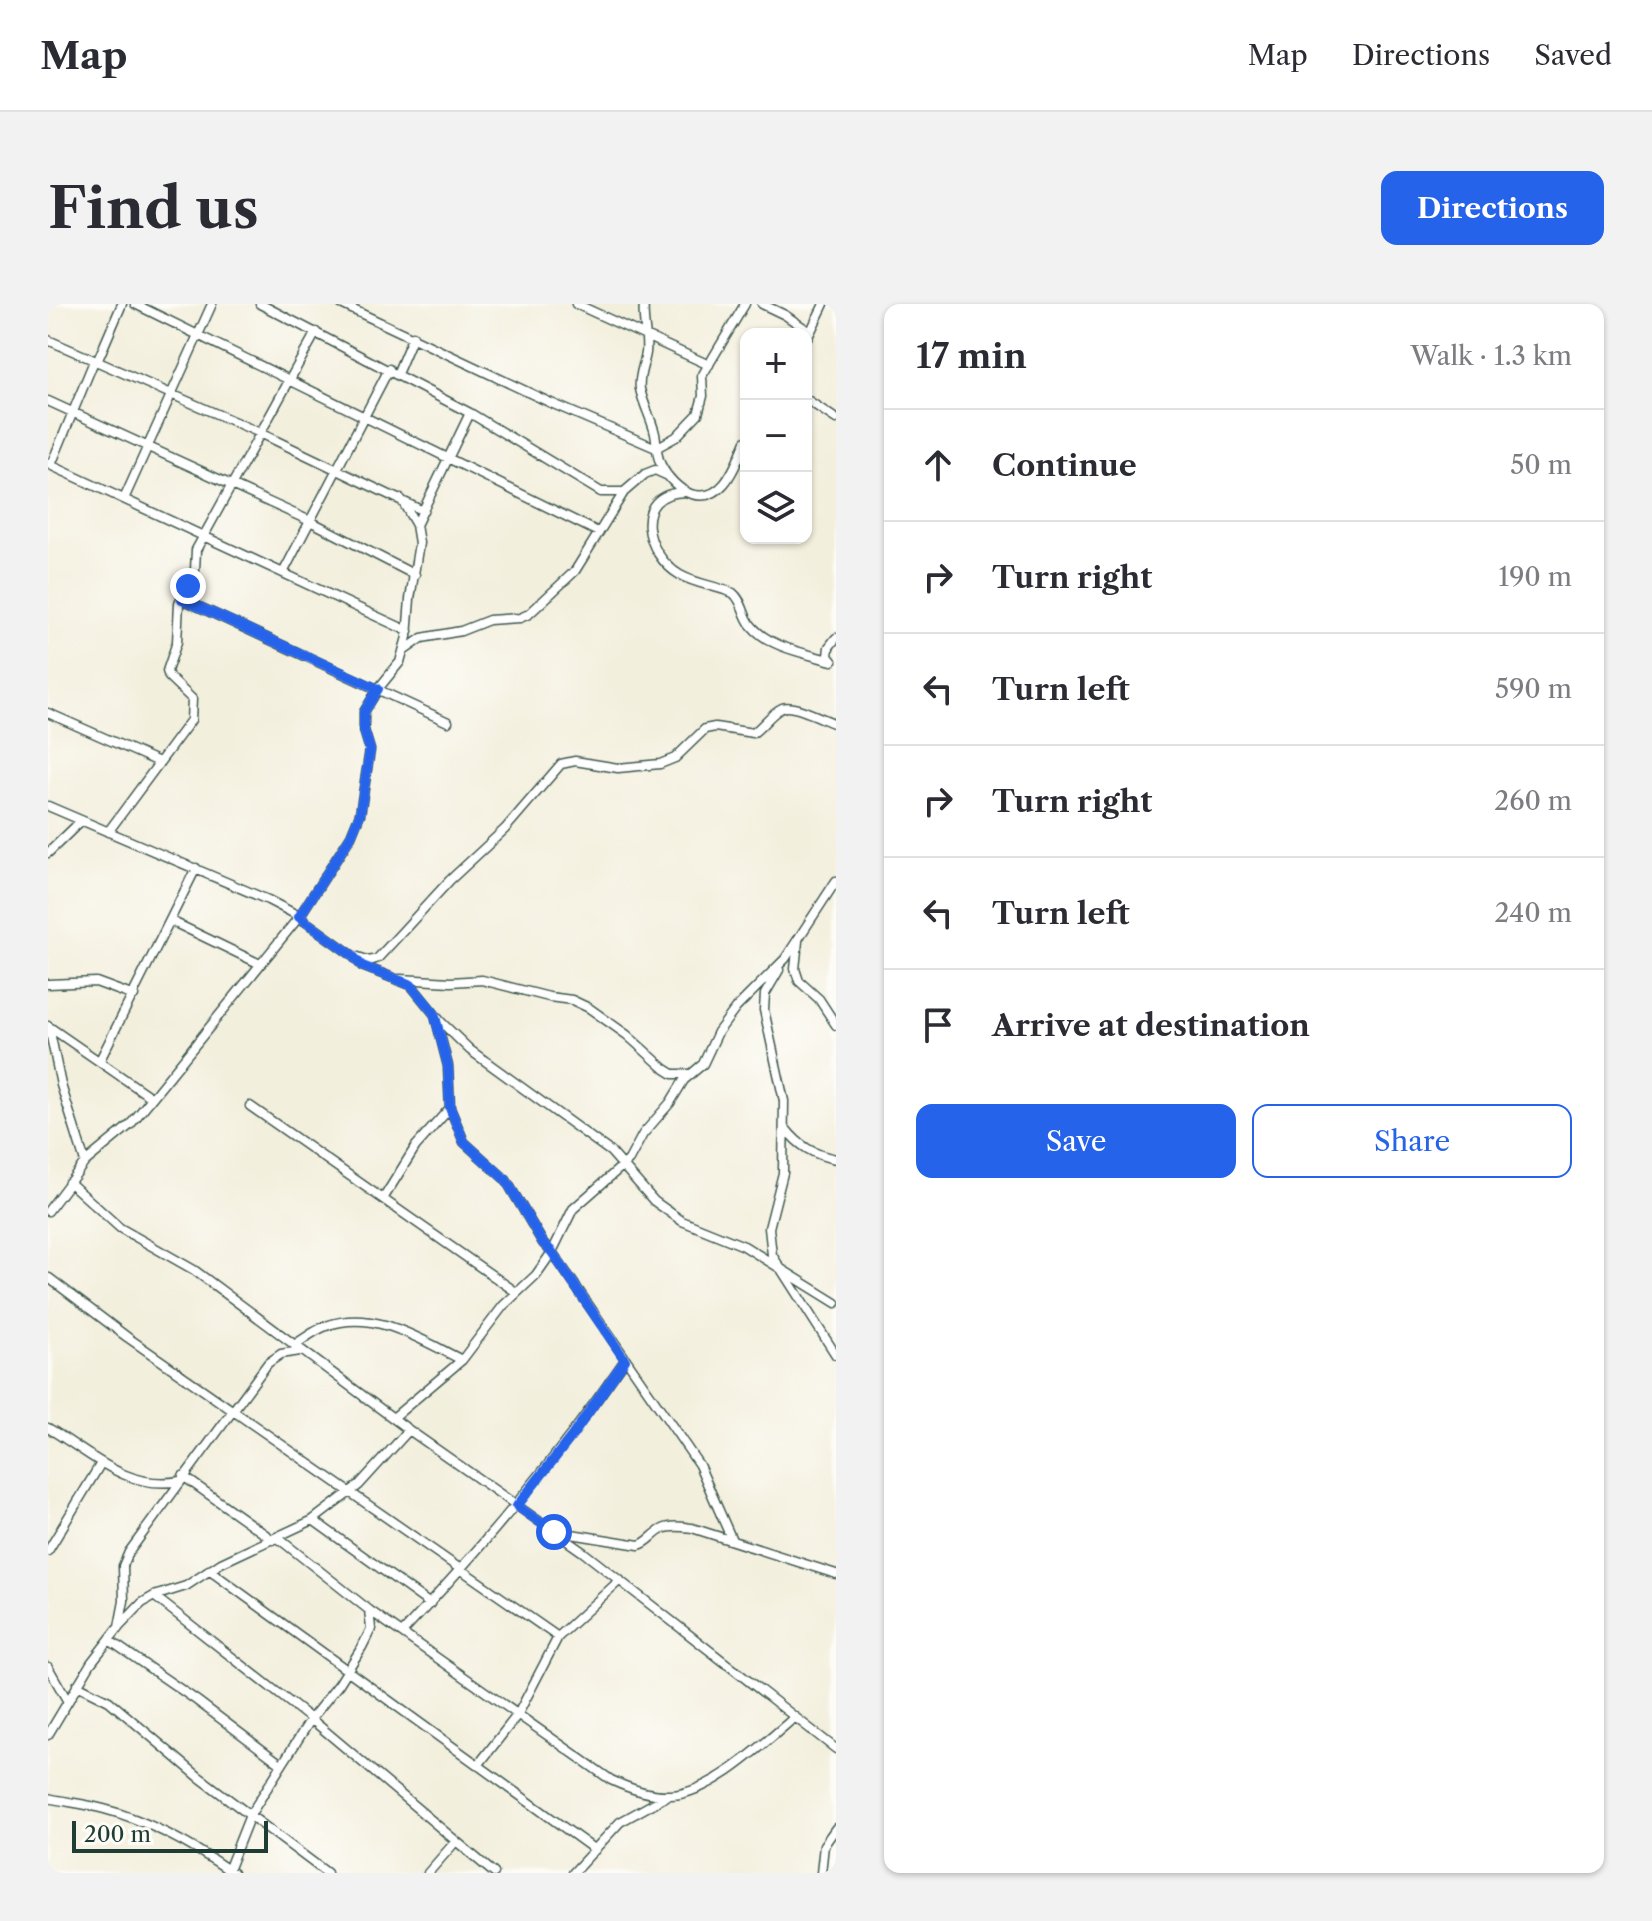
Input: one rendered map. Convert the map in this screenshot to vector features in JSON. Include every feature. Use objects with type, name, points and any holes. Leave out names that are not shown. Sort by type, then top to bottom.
[{"type":"street","points":[[122,304],[50,464],[408,631]]},
{"type":"street","points":[[135,304],[598,532]]},
{"type":"street","points":[[124,499],[212,304]]},
{"type":"street","points":[[260,304],[470,413],[601,492],[624,492]]},
{"type":"street","points":[[341,304],[551,403],[656,448]]},
{"type":"street","points":[[576,304],[709,365]]},
{"type":"street","points":[[644,304],[646,356],[639,381],[666,475]]},
{"type":"street","points":[[656,448],[676,437],[698,414],[703,396],[702,376],[745,304]]},
{"type":"street","points":[[762,304],[785,315],[799,328]]},
{"type":"street","points":[[812,329],[824,304]]},
{"type":"street","points":[[108,832],[191,720],[193,709],[190,695],[169,677],[167,671],[177,642],[176,622],[182,599],[195,570],[196,550],[316,332]]},
{"type":"street","points":[[283,573],[365,417],[413,336]]},
{"type":"street","points":[[48,340],[260,433],[421,510]]},
{"type":"street","points":[[808,400],[836,419]]},
{"type":"street","points":[[48,401],[310,521],[415,575]]},
{"type":"street","points":[[416,525],[470,413]]},
{"type":"street","points":[[740,453],[724,484],[711,495],[670,492],[661,497],[648,518],[651,543],[677,574],[740,598],[752,626],[762,635],[781,646],[834,662]]},
{"type":"street","points":[[404,651],[422,638],[461,631],[489,620],[520,618],[529,614],[575,571],[624,492],[645,474],[655,470],[666,475],[685,492]]},
{"type":"street","points":[[48,1211],[85,1162],[125,1131],[299,917],[351,836],[360,814],[370,750],[364,730],[364,712],[378,689],[394,673],[404,651],[408,631],[419,543],[416,525],[401,499]]},
{"type":"street","points":[[182,599],[448,722]]},
{"type":"street","points":[[834,662],[828,656],[829,647],[836,638]]},
{"type":"street","points":[[352,955],[370,961],[378,958],[450,880],[505,829],[561,764],[575,761],[618,768],[660,764],[675,758],[705,729],[715,727],[753,733],[780,708],[790,706],[836,724]]},
{"type":"street","points":[[48,713],[159,762]]},
{"type":"street","points":[[48,806],[268,900],[299,917],[352,955],[362,966],[378,974],[399,979],[482,980],[572,1000],[616,1026],[673,1074],[693,1073]]},
{"type":"street","points":[[48,853],[81,821]]},
{"type":"street","points":[[100,1060],[196,868]]},
{"type":"street","points":[[836,881],[765,994],[764,1010],[784,1101],[785,1127],[783,1173],[769,1228],[772,1255],[836,1355]]},
{"type":"street","points":[[171,921],[260,964]]},
{"type":"street","points":[[798,940],[795,969],[799,981],[819,999],[836,1025]]},
{"type":"street","points":[[393,1418],[462,1360],[496,1314],[536,1275],[552,1252],[573,1209],[636,1150],[643,1134],[670,1103],[684,1080],[710,1054],[718,1032],[736,1008],[785,959]]},
{"type":"street","points":[[399,979],[411,985],[470,1050],[611,1152],[654,1201],[682,1221],[744,1246],[836,1303]]},
{"type":"street","points":[[48,984],[96,982],[134,996]]},
{"type":"street","points":[[434,1013],[448,1066],[450,1108],[464,1142],[506,1180],[543,1243],[699,1465],[732,1540]]},
{"type":"street","points":[[49,1026],[152,1098]]},
{"type":"street","points":[[49,1026],[61,1085],[85,1162]]},
{"type":"street","points":[[250,1106],[516,1292]]},
{"type":"street","points":[[383,1199],[401,1166],[450,1108]]},
{"type":"street","points":[[785,1127],[805,1148],[823,1157],[836,1159]]},
{"type":"street","points":[[69,1182],[120,1228],[194,1270],[409,1430],[620,1580],[836,1749]]},
{"type":"street","points":[[49,1278],[127,1337],[558,1637]]},
{"type":"street","points":[[119,1627],[126,1559],[268,1363],[298,1348],[324,1326],[359,1320],[393,1327],[462,1360]]},
{"type":"street","points":[[402,1633],[517,1506],[572,1436],[625,1360]]},
{"type":"street","points":[[48,1428],[101,1463],[154,1484],[182,1478],[275,1539],[369,1610],[611,1780],[623,1786],[669,1795]]},
{"type":"street","points":[[48,1735],[67,1700],[109,1640],[142,1603],[186,1586],[209,1570],[313,1520],[350,1492],[409,1430]]},
{"type":"street","points":[[48,1551],[101,1463]]},
{"type":"street","points":[[313,1520],[430,1604]]},
{"type":"street","points":[[554,1532],[639,1545],[647,1543],[663,1529],[679,1527],[732,1540],[836,1574]]},
{"type":"street","points":[[209,1570],[595,1850]]},
{"type":"street","points":[[479,1764],[518,1714],[558,1637],[620,1580]]},
{"type":"street","points":[[154,1596],[311,1719],[494,1873]]},
{"type":"street","points":[[48,1798],[106,1810],[140,1821],[187,1844],[229,1872],[250,1815],[311,1719],[347,1671],[371,1629],[369,1610]]},
{"type":"street","points":[[109,1640],[281,1764]]},
{"type":"street","points":[[48,1667],[67,1700]]},
{"type":"street","points":[[77,1685],[109,1701],[199,1777],[327,1873]]},
{"type":"street","points":[[573,1873],[620,1822],[669,1795],[694,1791],[716,1778],[795,1717]]},
{"type":"street","points":[[821,1873],[824,1845],[836,1828]]},
{"type":"street","points":[[428,1873],[456,1841]]},
{"type":"route","points":[[188,586],[182,599],[378,689],[364,712],[364,730],[370,750],[360,814],[351,836],[299,917],[352,955],[362,966],[411,985],[434,1013],[448,1066],[450,1108],[464,1142],[506,1180],[528,1221],[625,1360],[572,1436],[517,1506],[554,1532]]}]
